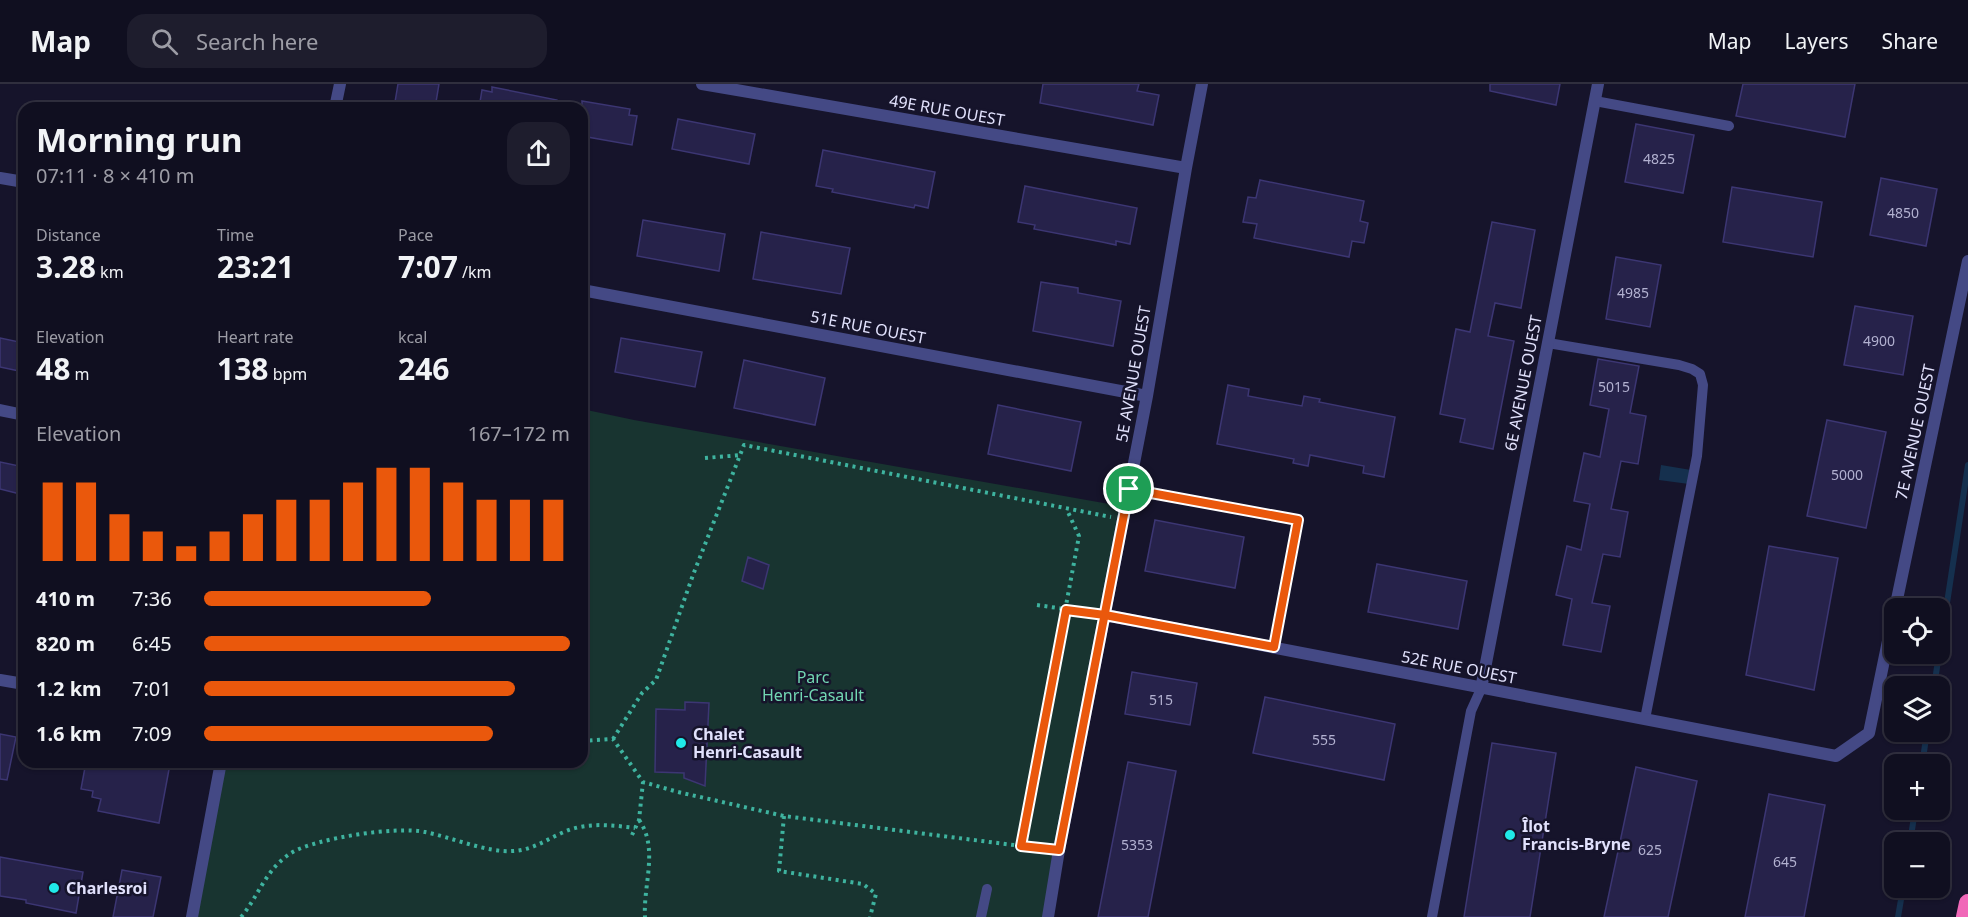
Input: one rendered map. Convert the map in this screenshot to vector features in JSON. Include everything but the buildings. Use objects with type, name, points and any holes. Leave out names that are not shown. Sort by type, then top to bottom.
[{"type":"highway","points":[[1965,917],[1968,903]]},
{"type":"street","points":[[336,102],[340,84]]},
{"type":"street","name":"49E RUE OUEST","points":[[702,84],[1185,168]]},
{"type":"street","name":"5E AVENUE OUEST","points":[[1048,917],[1147,396],[1185,168],[1202,84]]},
{"type":"street","name":"6E AVENUE OUEST","points":[[1481,689],[1598,84]]},
{"type":"street","points":[[0,178],[18,181]]},
{"type":"street","name":"7E AVENUE OUEST","points":[[1898,598],[1968,261]]},
{"type":"street","name":"51E RUE OUEST","points":[[588,291],[1147,396]]},
{"type":"street","points":[[0,410],[18,414]]},
{"type":"street","name":"52E RUE OUEST","points":[[1105,615],[1836,756],[1869,733]]},
{"type":"street","name":"7E AVENUE OUEST","points":[[1869,733],[1884,663]]},
{"type":"street","points":[[0,680],[18,683]]},
{"type":"street","points":[[192,917],[220,768]]},
{"type":"lane","points":[[1595,101],[1729,126]]},
{"type":"lane","points":[[1548,343],[1679,365],[1700,374],[1703,385],[1697,456],[1645,719]]},
{"type":"lane","points":[[1129,489],[1298,520],[1274,647]]},
{"type":"lane","points":[[1432,917],[1471,711],[1481,689]]},
{"type":"lane","points":[[981,917],[987,889]]},
{"type":"path","points":[[613,740],[642,693],[656,680],[693,575],[744,445],[1124,520]]},
{"type":"path","points":[[705,458],[741,455]]},
{"type":"path","points":[[1021,846],[1079,536],[1067,510]]},
{"type":"path","points":[[1036,605],[1105,615]]},
{"type":"path","points":[[588,741],[613,740]]},
{"type":"path","points":[[613,740],[643,782],[678,792],[784,816],[1059,850]]},
{"type":"path","points":[[632,835],[639,820],[643,782]]},
{"type":"path","points":[[784,816],[779,871],[863,884],[876,894],[870,917]]},
{"type":"path","points":[[639,820],[646,830],[650,847],[644,900],[645,917]]},
{"type":"path","points":[[242,917],[274,868],[291,853],[314,843],[388,831],[423,831],[477,847],[513,852],[539,845],[565,831],[575,829],[606,824],[635,828]]},
{"type":"green space","name":"Parc Henri-Casault","points":[[588,410],[1126,507],[1048,917],[192,917],[220,768],[588,768]]},
{"type":"water","points":[[1661,465],[1691,470],[1689,484],[1659,480]]},
{"type":"waterway","points":[[1948,598],[1968,465]]},
{"type":"waterway","points":[[1936,676],[1937,664]]},
{"type":"waterway","points":[[1924,754],[1925,742]]},
{"type":"waterway","points":[[1912,832],[1913,820]]},
{"type":"waterway","points":[[1898,917],[1901,898]]},
{"type":"place","name":"Chalet Henri-Casault","points":[[681,743]]},
{"type":"place","name":"Îlot Francis-Bryne","points":[[1510,835]]},
{"type":"place","name":"Charlesroi","points":[[54,888]]},
{"type":"route","points":[[1129,489],[1105,615],[1059,850],[1021,846],[1066,610],[1105,615],[1274,647],[1298,520],[1129,489]]}]
